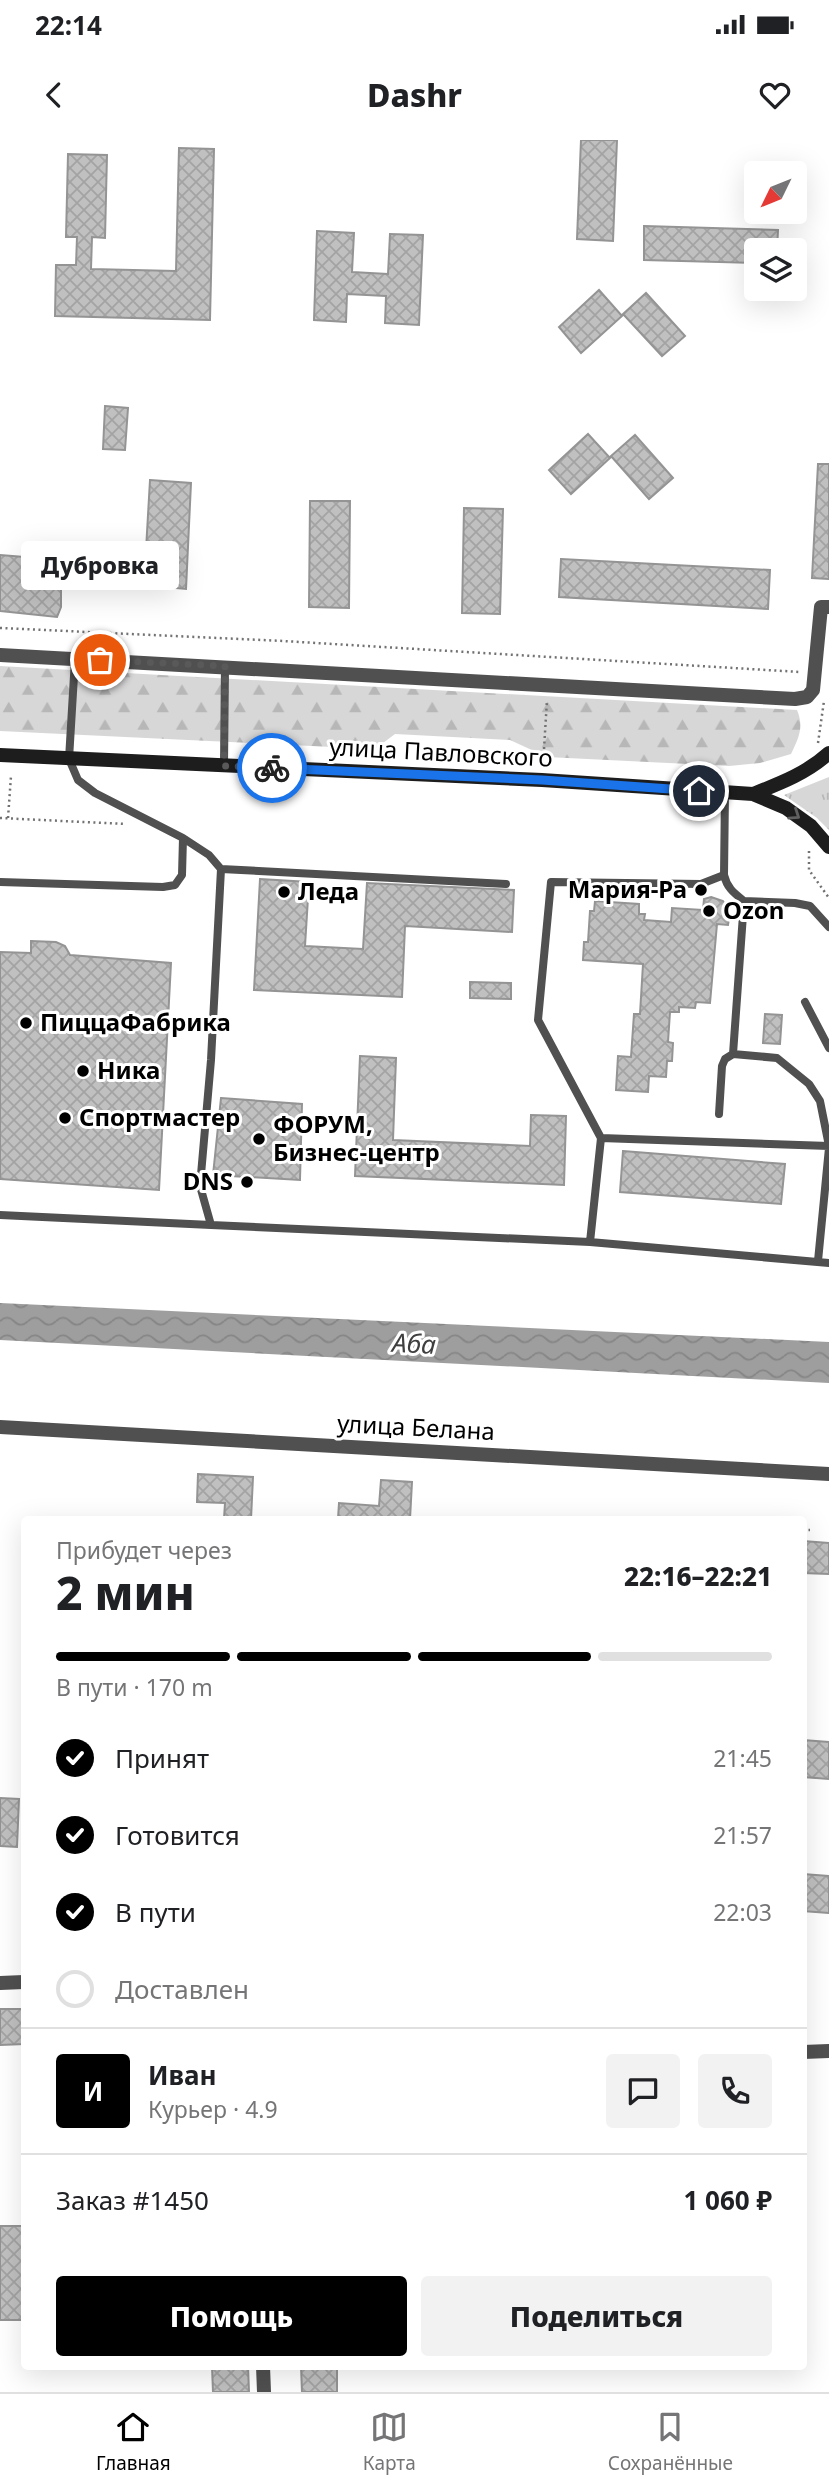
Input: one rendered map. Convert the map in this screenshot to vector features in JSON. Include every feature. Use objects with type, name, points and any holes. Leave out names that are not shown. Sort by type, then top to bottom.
[{"type":"main road","name":"улица Павловского","points":[[753,793],[790,779],[816,765],[823,752]]},
{"type":"main road","name":"улица Павловского","points":[[0,755],[542,780],[753,793],[786,808],[811,826],[829,847]]},
{"type":"street","points":[[0,655],[795,699],[807,697],[813,690],[821,607],[829,607]]},
{"type":"street","name":"улица Белана","points":[[0,1427],[829,1474]]},
{"type":"street","points":[[0,1983],[21,1982]]},
{"type":"street","points":[[807,2052],[829,2052]]},
{"type":"street","points":[[263,2370],[264,2392]]},
{"type":"lane","points":[[75,659],[69,759],[78,780],[95,793],[183,838],[209,855],[221,869],[211,1060],[200,1186],[211,1225]]},
{"type":"lane","points":[[224,766],[225,666]]},
{"type":"lane","points":[[725,792],[724,875],[731,891],[744,901],[810,906],[829,927]]},
{"type":"lane","points":[[0,883],[163,887],[175,885],[181,875],[183,838]]},
{"type":"lane","points":[[221,869],[506,884]]},
{"type":"lane","points":[[590,1242],[601,1138],[538,1020],[551,882],[701,884],[724,875]]},
{"type":"lane","points":[[733,1054],[744,901]]},
{"type":"lane","points":[[805,1002],[829,1048]]},
{"type":"lane","points":[[719,1114],[722,1066],[725,1059],[733,1054],[777,1058],[809,1084],[820,1101],[829,1146],[818,1261]]},
{"type":"lane","points":[[601,1138],[829,1146]]},
{"type":"lane","points":[[0,1215],[590,1242],[829,1263]]},
{"type":"path","points":[[0,628],[283,641],[816,673]]},
{"type":"path","points":[[549,667],[550,657]]},
{"type":"path","points":[[544,749],[548,697]]},
{"type":"path","points":[[823,752],[824,699]]},
{"type":"path","points":[[8,818],[11,776]]},
{"type":"path","points":[[0,818],[130,824]]},
{"type":"path","points":[[809,851],[808,870],[829,898]]},
{"type":"green space","points":[[0,666],[797,710],[800,727],[791,754],[760,763],[729,766],[547,757],[510,740],[395,734],[375,749],[0,731]]},
{"type":"green space","points":[[829,777],[829,830],[817,818],[784,795]]},
{"type":"water","name":"Аба","points":[[0,1303],[829,1342],[829,1383],[0,1340]]},
{"type":"building","points":[[581,140],[617,140],[613,241],[577,239]]},
{"type":"building","points":[[179,148],[214,149],[210,320],[55,316],[56,265],[76,265],[77,237],[66,237],[68,154],[107,155],[105,238],[92,237],[91,269],[176,271]]},
{"type":"building","points":[[644,226],[778,230],[778,238],[744,238],[744,263],[644,260]]},
{"type":"building","points":[[317,231],[354,233],[352,272],[388,274],[390,234],[423,235],[419,325],[385,323],[386,296],[347,294],[346,322],[314,320]]},
{"type":"building","points":[[599,290],[622,316],[581,353],[559,327]]},
{"type":"building","points":[[646,293],[685,336],[662,356],[623,314]]},
{"type":"building","points":[[105,406],[128,408],[125,450],[103,449]]},
{"type":"building","points":[[588,434],[610,458],[571,494],[549,470]]},
{"type":"building","points":[[635,435],[673,478],[649,499],[611,456]]},
{"type":"building","points":[[818,464],[829,464],[829,579],[812,578]]},
{"type":"building","points":[[150,480],[191,483],[186,589],[144,585]]},
{"type":"building","points":[[310,501],[350,501],[349,608],[309,607]]},
{"type":"building","points":[[464,508],[503,509],[500,614],[462,613]]},
{"type":"building","points":[[0,555],[61,560],[61,607],[57,617],[0,611]]},
{"type":"building","points":[[561,559],[770,570],[768,609],[559,597]]},
{"type":"building","points":[[260,879],[309,882],[305,946],[363,949],[367,883],[514,890],[512,932],[405,926],[402,997],[254,990]]},
{"type":"building","points":[[711,897],[723,901],[730,913],[728,925],[717,924],[710,1003],[696,1002],[695,1008],[679,1007],[679,1012],[670,1012],[668,1042],[673,1043],[672,1061],[667,1061],[666,1077],[649,1076],[648,1092],[616,1090],[618,1056],[631,1057],[634,1014],[640,1014],[643,964],[583,960],[584,942],[588,942],[590,911],[594,911],[595,901],[639,904],[639,914],[645,914],[644,920],[671,922],[672,908],[703,910],[704,899]]},
{"type":"building","name":"Ника","points":[[31,941],[56,942],[65,946],[70,955],[171,963],[159,1190],[0,1179],[0,952],[31,953]]},
{"type":"building","points":[[470,982],[511,983],[511,999],[470,998]]},
{"type":"building","points":[[765,1014],[782,1015],[780,1044],[763,1043]]},
{"type":"building","points":[[360,1056],[396,1058],[393,1140],[530,1146],[531,1115],[566,1116],[564,1185],[355,1176]]},
{"type":"building","name":"ФОРУМ, Бизнес-центр","points":[[221,1098],[302,1104],[300,1180],[213,1175]]},
{"type":"building","points":[[623,1151],[785,1164],[781,1204],[620,1192]]},
{"type":"building","points":[[198,1474],[253,1477],[251,1516],[224,1516],[225,1503],[197,1502]]},
{"type":"building","points":[[381,1480],[412,1482],[410,1516],[338,1516],[339,1503],[379,1506]]},
{"type":"building","points":[[807,1541],[829,1543],[829,1574],[807,1573]]},
{"type":"building","points":[[807,1740],[829,1742],[829,1779],[807,1777]]},
{"type":"building","points":[[0,1798],[19,1799],[17,1847],[0,1846]]},
{"type":"building","points":[[807,1874],[829,1876],[829,1913],[807,1911]]},
{"type":"building","points":[[0,2009],[21,2009],[21,2044],[0,2045]]},
{"type":"building","points":[[0,2226],[21,2226],[21,2320],[0,2320]]},
{"type":"building","points":[[212,2370],[248,2370],[249,2392],[213,2392]]},
{"type":"building","points":[[301,2370],[337,2370],[337,2392],[302,2392]]},
{"type":"way so far","points":[[100,660],[225,666],[224,766],[272,768]]},
{"type":"place","name":"Дубровка","points":[[100,660]]},
{"type":"place","name":"Мария-Ра","points":[[701,890]]},
{"type":"place","name":"Леда","points":[[284,892]]},
{"type":"place","name":"Ozon","points":[[709,911]]},
{"type":"place","name":"ПиццаФабрика","points":[[26,1023]]},
{"type":"place","name":"Ника","points":[[83,1071]]},
{"type":"place","name":"Спортмастер","points":[[65,1118]]},
{"type":"place","name":"ФОРУМ, Бизнес-центр","points":[[259,1139]]},
{"type":"place","name":"DNS","points":[[247,1182]]},
{"type":"route","points":[[272,768],[542,780],[699,791]]}]
